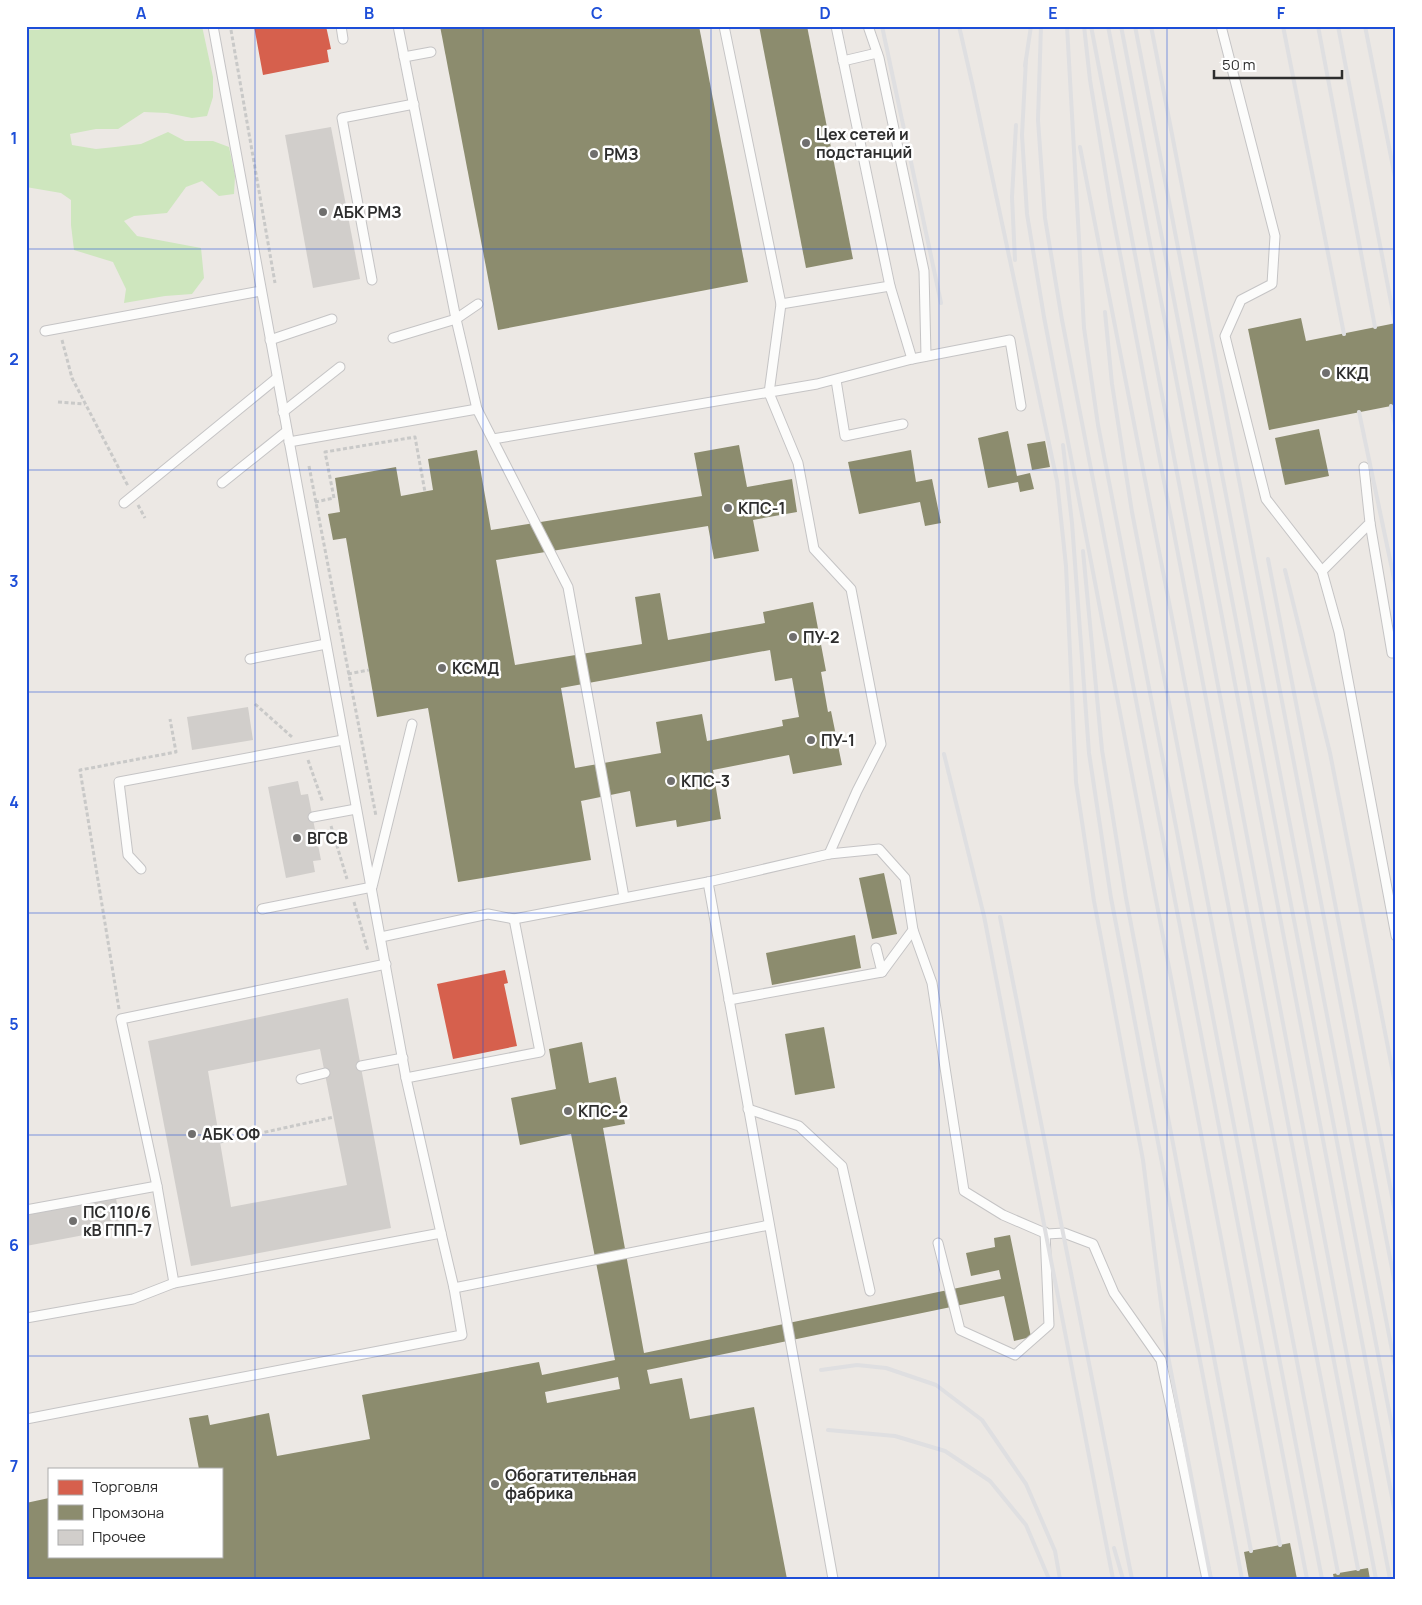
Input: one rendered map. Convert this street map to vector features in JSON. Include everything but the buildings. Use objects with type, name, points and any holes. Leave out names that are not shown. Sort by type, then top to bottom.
[{"type":"lane","points":[[26,1419],[462,1335],[454,1288],[406,1078],[213,26]]},
{"type":"lane","points":[[341,26],[343,39]]},
{"type":"lane","points":[[398,26],[456,319],[477,409],[568,587],[624,897]]},
{"type":"lane","points":[[724,26],[781,304],[769,393],[798,463],[814,548],[851,589],[881,744],[857,791],[829,854]]},
{"type":"lane","points":[[836,26],[890,286],[912,358]]},
{"type":"lane","points":[[868,26],[877,52],[924,271],[926,356]]},
{"type":"lane","points":[[1221,26],[1275,236],[1272,284],[1241,300],[1225,336],[1266,499],[1322,572],[1339,632],[1396,936]]},
{"type":"lane","points":[[404,57],[431,52]]},
{"type":"lane","points":[[842,61],[877,52]]},
{"type":"lane","points":[[372,280],[342,118],[414,104]]},
{"type":"lane","points":[[781,304],[890,286]]},
{"type":"lane","points":[[44,331],[261,291]]},
{"type":"lane","points":[[393,338],[456,319],[478,304]]},
{"type":"lane","points":[[270,340],[332,319]]},
{"type":"lane","points":[[493,439],[769,393],[836,380],[912,358],[1010,340],[1021,406]]},
{"type":"lane","points":[[283,412],[340,367]]},
{"type":"lane","points":[[124,503],[277,378]]},
{"type":"lane","points":[[836,380],[845,436],[903,424]]},
{"type":"lane","points":[[289,442],[477,409]]},
{"type":"lane","points":[[222,483],[287,431]]},
{"type":"lane","points":[[1364,467],[1370,522],[1392,653]]},
{"type":"lane","points":[[1322,572],[1370,522]]},
{"type":"lane","points":[[250,659],[326,644]]},
{"type":"lane","points":[[372,887],[412,724]]},
{"type":"lane","points":[[140,869],[128,855],[119,782],[343,740]]},
{"type":"lane","points":[[313,817],[356,809]]},
{"type":"lane","points":[[381,937],[488,914],[514,919],[708,882],[829,854],[880,849],[906,878],[912,930],[932,983],[964,1191],[1003,1215],[1047,1234],[1064,1233],[1093,1244],[1114,1293],[1161,1360],[1206,1579]]},
{"type":"lane","points":[[708,882],[833,1579]]},
{"type":"lane","points":[[262,909],[372,887]]},
{"type":"lane","points":[[406,1078],[540,1052],[514,919]]},
{"type":"lane","points":[[729,1000],[882,972],[912,930]]},
{"type":"lane","points":[[876,948],[882,972]]},
{"type":"lane","points":[[174,1283],[157,1186],[121,1019],[386,964]]},
{"type":"lane","points":[[361,1066],[403,1058]]},
{"type":"lane","points":[[301,1079],[325,1073]]},
{"type":"lane","points":[[748,1109],[799,1126],[842,1166],[870,1291]]},
{"type":"lane","points":[[26,1210],[157,1186]]},
{"type":"lane","points":[[454,1288],[769,1225]]},
{"type":"lane","points":[[938,1243],[960,1330],[1015,1355],[1049,1326],[1045,1232]]},
{"type":"lane","points":[[26,1318],[133,1299],[174,1283],[441,1233]]},
{"type":"path","points":[[59,328],[72,378],[145,518]]},
{"type":"path","points":[[58,402],[85,404]]},
{"type":"path","points":[[315,502],[334,498],[326,452],[415,437],[425,492]]},
{"type":"path","points":[[348,674],[369,670]]},
{"type":"path","points":[[220,1142],[334,1117]]},
{"type":"green space","points":[[46,26],[202,26],[213,77],[213,97],[207,116],[192,118],[167,113],[144,112],[118,129],[96,129],[70,134],[72,145],[96,149],[141,144],[168,132],[185,141],[213,141],[229,147],[235,176],[234,194],[219,196],[202,181],[186,187],[167,213],[134,216],[124,221],[137,236],[201,248],[204,278],[192,294],[165,296],[124,303],[126,289],[113,262],[74,250],[71,200],[61,193],[26,187],[26,30],[39,30]]},
{"type":"railway","points":[[882,26],[941,303]]},
{"type":"railway","points":[[959,26],[1057,481],[1066,566],[1076,782],[1094,901],[1143,1160],[1167,1351],[1211,1579]]},
{"type":"railway","points":[[1025,66],[1031,26]]},
{"type":"railway","points":[[1041,26],[1038,120],[1045,218],[1062,320],[1307,1579]]},
{"type":"railway","points":[[1067,26],[1084,328],[1098,425],[1322,1579]]},
{"type":"railway","points":[[1084,26],[1090,80],[1111,207],[1376,1579]]},
{"type":"railway","points":[[1091,26],[1390,1579]]},
{"type":"railway","points":[[1108,26],[1396,1518]]},
{"type":"railway","points":[[1121,26],[1396,1447]]},
{"type":"railway","points":[[1135,26],[1396,1371]]},
{"type":"railway","points":[[1151,26],[1396,1289]]},
{"type":"railway","points":[[1283,26],[1344,334]]},
{"type":"railway","points":[[1318,26],[1375,327]]},
{"type":"railway","points":[[1338,26],[1395,323]]},
{"type":"railway","points":[[1365,26],[1396,182]]},
{"type":"railway","points":[[1026,59],[1022,135],[1027,214],[1044,317],[1280,1545]]},
{"type":"railway","points":[[1015,260],[1012,197],[1016,125]]},
{"type":"railway","points":[[1080,147],[1358,1569]]},
{"type":"railway","points":[[1105,312],[1112,384],[1132,512],[1338,1573]]},
{"type":"railway","points":[[1391,406],[1396,430]]},
{"type":"railway","points":[[1359,412],[1396,588]]},
{"type":"railway","points":[[1063,445],[1072,523],[1089,753],[1111,898],[1242,1579]]},
{"type":"railway","points":[[1083,551],[1102,750],[1126,898],[1251,1551]]},
{"type":"railway","points":[[1268,559],[1396,1217]]},
{"type":"railway","points":[[1285,570],[1330,753],[1396,1088]]},
{"type":"railway","points":[[944,754],[984,916],[1113,1579]]},
{"type":"railway","points":[[1000,917],[1132,1579]]},
{"type":"railway","points":[[821,1370],[857,1365],[886,1368],[936,1385],[982,1420],[1026,1484],[1055,1551],[1060,1579]]},
{"type":"railway","points":[[828,1430],[895,1436],[945,1451],[990,1481],[1026,1525],[1049,1579]]},
{"type":"railway","points":[[1114,1548],[1123,1579]]},
{"type":"place","name":"Цех сетей и подстанций","points":[[806,143]]},
{"type":"place","name":"РМЗ","points":[[594,154]]},
{"type":"place","name":"АБК РМЗ","points":[[323,212]]},
{"type":"place","name":"ККД","points":[[1326,373]]},
{"type":"place","name":"КПС-1","points":[[728,508]]},
{"type":"place","name":"ПУ-2","points":[[793,637]]},
{"type":"place","name":"КСМД","points":[[442,668]]},
{"type":"place","name":"ПУ-1","points":[[811,740]]},
{"type":"place","name":"КПС-3","points":[[671,781]]},
{"type":"place","name":"ВГСВ","points":[[297,838]]},
{"type":"place","name":"КПС-2","points":[[568,1111]]},
{"type":"place","name":"АБК ОФ","points":[[192,1134]]},
{"type":"place","name":"ПС 110/6 кВ ГПП-7","points":[[73,1221]]},
{"type":"place","name":"Обогатительная фабрика","points":[[495,1484]]}]
